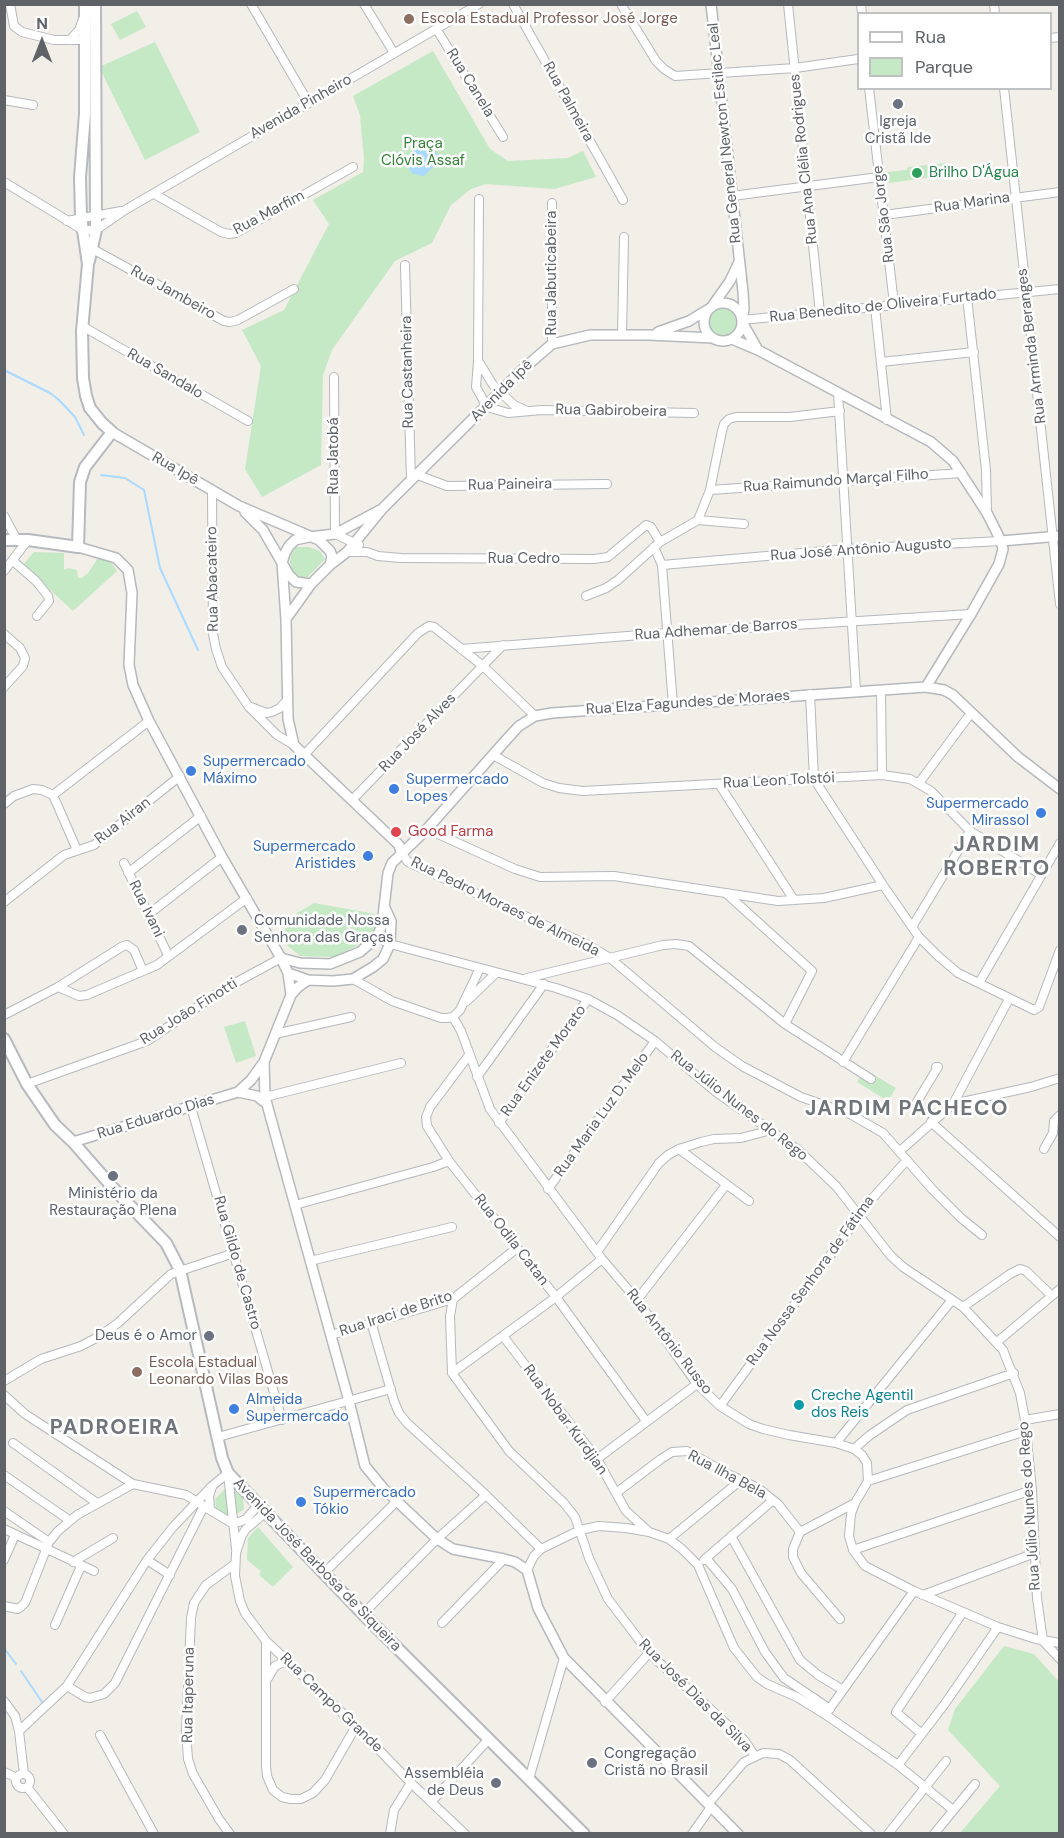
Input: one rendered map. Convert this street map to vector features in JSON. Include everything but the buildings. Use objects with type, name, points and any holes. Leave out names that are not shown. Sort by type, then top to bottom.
[{"type":"main road","points":[[4,540],[22,540],[78,548],[80,482],[85,467],[112,432],[94,414],[86,396],[82,326],[89,247],[96,230],[95,4]]},
{"type":"main road","points":[[85,10],[85,114],[81,153],[81,217],[82,230],[89,247]]},
{"type":"main road","name":"Avenida José Barbosa de Siqueira","points":[[4,1039],[27,1084],[55,1125],[166,1244],[180,1270],[228,1473],[363,1614],[584,1833]]},
{"type":"street","points":[[10,4],[15,26],[22,32],[54,40],[84,40]]},
{"type":"street","points":[[251,4],[308,102]]},
{"type":"street","points":[[364,4],[394,53]]},
{"type":"street","name":"Avenida Pinheiro","points":[[96,230],[125,210],[308,102],[479,4]]},
{"type":"street","name":"Rua Palmeira","points":[[513,4],[623,200]]},
{"type":"street","name":"Rua General Newton Estilac Leal","points":[[711,4],[744,309],[742,321]]},
{"type":"street","name":"Rua Ana Clélia Rodrigues","points":[[788,4],[820,313]]},
{"type":"street","points":[[621,5],[656,61],[675,76],[795,68],[857,59]]},
{"type":"street","points":[[70,40],[79,30],[85,10]]},
{"type":"street","name":"Rua Canela","points":[[437,30],[503,137]]},
{"type":"street","name":"Rua São Jorge","points":[[870,90],[894,304]]},
{"type":"street","name":"Rua Arminda Beranges","points":[[1004,90],[1025,292],[1056,537],[1059,604]]},
{"type":"street","points":[[4,100],[33,105]]},
{"type":"street","name":"Rua Marfim","points":[[154,194],[221,232],[229,234],[236,233],[353,167]]},
{"type":"street","points":[[732,196],[879,177]]},
{"type":"street","points":[[4,182],[82,230],[96,230]]},
{"type":"street","name":"Rua Marina","points":[[884,215],[1059,192]]},
{"type":"street","points":[[479,199],[477,387],[487,406]]},
{"type":"street","name":"Rua Jabuticabeira","points":[[552,203],[552,344]]},
{"type":"street","name":"Avenida Pinheiro","points":[[67,221],[125,210]]},
{"type":"street","points":[[622,335],[624,237]]},
{"type":"street","name":"Rua Jambeiro","points":[[89,247],[224,321],[238,320],[294,289]]},
{"type":"street","name":"Rua General Newton Estilac Leal","points":[[710,307],[724,290],[739,262]]},
{"type":"street","name":"Rua Castanheira","points":[[405,265],[413,477]]},
{"type":"street","name":"Rua Benedito de Oliveira Furtado","points":[[742,321],[1059,289]]},
{"type":"street","points":[[967,297],[987,489],[987,513]]},
{"type":"street","points":[[758,350],[737,308],[725,303],[710,307],[704,315],[704,328],[713,338],[719,341],[732,339],[758,350],[931,442],[944,451],[962,473],[987,513],[1003,549],[999,564],[972,614],[926,687],[944,690],[953,695],[1018,757],[1059,789]]},
{"type":"street","name":"Avenida Ipê","points":[[649,335],[674,328],[710,307]]},
{"type":"street","points":[[875,307],[887,420]]},
{"type":"street","points":[[732,339],[739,332],[742,321]]},
{"type":"street","name":"Rua Sandalo","points":[[82,326],[248,421]]},
{"type":"street","name":"Avenida Ipê","points":[[330,565],[356,543],[383,508],[413,477],[552,344],[590,335],[713,338]]},
{"type":"street","points":[[881,362],[974,352]]},
{"type":"street","points":[[478,361],[488,379],[500,392],[514,405],[527,411]]},
{"type":"street","name":"Rua Jatobá","points":[[334,377],[335,534]]},
{"type":"street","points":[[838,393],[856,691]]},
{"type":"street","name":"Rua Gabirobeira","points":[[487,406],[508,413],[527,411],[694,413]]},
{"type":"street","points":[[698,520],[710,490],[724,424],[729,419],[790,417],[840,411]]},
{"type":"street","name":"Rua Ipê","points":[[112,432],[239,506],[309,537]]},
{"type":"street","name":"Rua Raimundo Marçal Filho","points":[[710,490],[962,473]]},
{"type":"street","name":"Rua Paineira","points":[[413,477],[447,486],[607,484]]},
{"type":"street","name":"Rua Abacateiro","points":[[212,490],[213,634],[222,667],[249,707],[276,735],[294,745]]},
{"type":"street","name":"Rua Ipê","points":[[239,506],[263,530],[282,563]]},
{"type":"street","name":"Avenida Ipê","points":[[309,537],[335,534],[383,508]]},
{"type":"street","points":[[4,516],[22,540],[13,561],[4,571]]},
{"type":"street","points":[[586,596],[618,580],[657,544],[698,520],[744,524]]},
{"type":"street","name":"Rua Cedro","points":[[335,534],[356,543],[367,552],[378,556],[401,558],[594,559],[608,557],[646,525],[651,527],[657,544]]},
{"type":"street","points":[[286,619],[311,584],[330,565],[332,556],[330,550],[319,540],[309,537],[295,540],[289,546],[282,563],[290,732],[294,745],[399,845],[401,852]]},
{"type":"street","name":"Rua José Antônio Augusto","points":[[662,565],[849,549],[1056,537]]},
{"type":"street","points":[[657,544],[662,565],[673,705]]},
{"type":"street","points":[[78,548],[116,558],[128,570],[132,593],[129,665],[133,685],[149,721],[222,857],[281,958],[288,973],[291,995]]},
{"type":"street","name":"Rua Cedro","points":[[347,552],[367,552]]},
{"type":"street","points":[[13,561],[36,581],[48,596],[49,601],[37,616]]},
{"type":"street","points":[[282,563],[296,582],[311,584]]},
{"type":"street","name":"Rua Adhemar de Barros","points":[[461,649],[666,633],[972,614]]},
{"type":"street","points":[[281,958],[307,964],[330,964],[360,952],[376,937],[382,925],[388,873],[392,863],[427,829],[519,726],[535,716],[483,666],[446,636],[434,627],[424,627],[304,755]]},
{"type":"street","points":[[4,634],[20,648],[25,658],[23,666],[4,687]]},
{"type":"street","name":"Rua José Alves","points":[[352,800],[503,645]]},
{"type":"street","name":"Rua Elza Fagundes de Moraes","points":[[535,716],[926,687]]},
{"type":"street","points":[[881,690],[882,775]]},
{"type":"street","points":[[810,694],[814,779],[920,937],[951,968],[1031,1010],[1038,1009],[1059,950]]},
{"type":"street","points":[[249,707],[272,712],[280,708],[288,699]]},
{"type":"street","points":[[919,783],[971,713]]},
{"type":"street","points":[[53,795],[149,721]]},
{"type":"street","name":"Rua Leon Tolstói","points":[[492,755],[543,783],[583,791],[882,775],[903,777],[931,791],[970,831],[1040,874]]},
{"type":"street","name":"Rua Airan","points":[[4,902],[64,855],[94,845],[180,776]]},
{"type":"street","points":[[719,784],[794,900]]},
{"type":"street","points":[[4,804],[14,796],[33,789],[53,795],[77,850]]},
{"type":"street","points":[[128,873],[201,816]]},
{"type":"street","points":[[427,829],[515,869],[540,877],[614,876],[778,901],[824,898],[883,885]]},
{"type":"street","points":[[912,927],[970,831]]},
{"type":"street","points":[[982,984],[1040,874],[1059,843]]},
{"type":"street","name":"Rua Pedro Moraes de Almeida","points":[[401,852],[408,862],[556,929],[610,958],[715,1047],[742,1066],[801,1097],[850,1114],[883,1133],[939,1196],[982,1235]]},
{"type":"street","points":[[149,914],[222,857]]},
{"type":"street","name":"Rua Ivani","points":[[123,863],[168,955]]},
{"type":"street","points":[[727,894],[812,971],[785,1024]]},
{"type":"street","points":[[58,987],[79,996],[87,995],[144,971],[157,964],[246,898]]},
{"type":"street","points":[[288,973],[308,980],[353,979],[383,959],[390,944],[391,921],[385,908]]},
{"type":"street","name":"Rua Júlio Nunes do Rego","points":[[376,937],[390,944],[544,984],[588,999],[617,1015],[655,1041],[716,1092],[785,1139],[824,1173],[903,1268],[963,1308],[997,1342],[1014,1373],[1025,1419],[1032,1490],[1037,1598],[1043,1641]]},
{"type":"street","points":[[843,1062],[920,937]]},
{"type":"street","points":[[4,1015],[58,987],[123,946],[127,945],[134,950],[144,971]]},
{"type":"street","points":[[524,979],[663,945],[689,946],[785,1024],[871,1079]]},
{"type":"street","name":"Rua João Finotti","points":[[27,1084],[147,1041],[224,989],[281,958]]},
{"type":"street","points":[[464,1004],[480,968]]},
{"type":"street","points":[[353,979],[392,1001],[441,1018],[453,1017],[496,973]]},
{"type":"street","points":[[308,980],[291,995],[264,1062],[266,1101],[365,1466],[384,1489],[437,1539],[461,1552],[504,1559],[515,1562],[527,1570],[538,1608],[564,1658],[604,1701],[738,1833]]},
{"type":"street","points":[[477,1077],[544,984]]},
{"type":"street","name":"Rua Enizete Morato","points":[[499,1123],[588,999]]},
{"type":"street","points":[[900,1151],[953,1104],[1009,999]]},
{"type":"street","points":[[275,1034],[351,1017]]},
{"type":"street","name":"Rua Antônio Russo","points":[[453,1017],[461,1031],[490,1109],[499,1123],[602,1259],[637,1300],[697,1384],[720,1406],[738,1418],[763,1429],[836,1443],[854,1449]]},
{"type":"street","name":"Rua Maria Luz D. Melo","points":[[548,1189],[655,1041]]},
{"type":"street","name":"Rua Odila Catan","points":[[469,1055],[430,1107],[426,1117],[427,1126],[449,1161],[555,1297],[646,1421]]},
{"type":"street","name":"Rua Eduardo Dias","points":[[73,1142],[238,1092],[251,1080],[264,1062]]},
{"type":"street","points":[[238,1092],[257,1095],[266,1101],[401,1063]]},
{"type":"street","points":[[936,1067],[938,1067],[915,1105],[934,1119],[1059,1237]]},
{"type":"street","points":[[953,1104],[1031,1088],[1059,1078]]},
{"type":"street","name":"Rua Gildo de Castro","points":[[191,1107],[282,1419]]},
{"type":"street","points":[[1044,1149],[1053,1133],[1054,1121],[1059,1115]]},
{"type":"street","points":[[597,1252],[659,1163],[679,1149],[714,1139],[741,1137],[771,1130]]},
{"type":"street","points":[[679,1149],[749,1201]]},
{"type":"street","name":"Rua Nossa Senhora de Fátima","points":[[720,1406],[860,1215],[907,1160]]},
{"type":"street","points":[[295,1205],[449,1161]]},
{"type":"street","points":[[637,1300],[726,1185]]},
{"type":"street","points":[[310,1262],[452,1227]]},
{"type":"street","name":"Rua Iraci de Brito","points":[[331,1335],[453,1299],[517,1248]]},
{"type":"street","points":[[4,1381],[41,1359],[81,1346],[98,1337],[118,1323],[163,1279],[180,1270],[234,1253]]},
{"type":"street","points":[[452,1373],[555,1297],[602,1259]]},
{"type":"street","points":[[963,1308],[1020,1269],[1026,1271],[1051,1295]]},
{"type":"street","points":[[997,1342],[1059,1289]]},
{"type":"street","points":[[452,1373],[450,1327],[453,1299]]},
{"type":"street","points":[[836,1443],[952,1300]]},
{"type":"street","points":[[371,1322],[399,1413],[541,1549]]},
{"type":"street","name":"Rua Nobar Kurdjian","points":[[503,1336],[597,1459],[626,1511],[650,1532]]},
{"type":"street","name":"Rua José Dias da Silva","points":[[452,1373],[509,1451],[564,1503],[575,1517],[588,1558],[608,1599],[649,1653],[744,1740],[755,1756],[771,1753],[779,1754],[790,1760],[872,1833]]},
{"type":"street","points":[[1014,1373],[907,1410],[883,1425],[854,1449],[867,1463],[868,1481],[855,1503],[849,1522],[849,1536],[853,1550],[873,1571],[998,1627],[1043,1641],[1059,1643]]},
{"type":"street","points":[[597,1459],[697,1384]]},
{"type":"street","points":[[218,1437],[391,1389]]},
{"type":"street","points":[[4,1395],[25,1414],[133,1484],[177,1491],[217,1516],[233,1523],[246,1519],[263,1508]]},
{"type":"street","points":[[1025,1419],[1059,1414]]},
{"type":"street","points":[[868,1481],[1026,1431]]},
{"type":"street","points":[[13,1443],[97,1503]]},
{"type":"street","name":"Rua Ilha Bela","points":[[616,1493],[661,1459],[680,1451],[693,1454],[758,1488],[773,1500],[800,1532]]},
{"type":"street","points":[[19,1731],[67,1686],[147,1560],[184,1516],[204,1506],[212,1486],[228,1473]]},
{"type":"street","name":"Rua Campo Grande","points":[[228,1473],[237,1588],[242,1607],[251,1623],[266,1641],[465,1833]]},
{"type":"street","points":[[4,1475],[69,1520]]},
{"type":"street","points":[[669,1539],[741,1480]]},
{"type":"street","points":[[4,1606],[18,1609],[25,1603],[48,1546],[69,1520],[133,1484]]},
{"type":"street","points":[[67,1686],[90,1698],[104,1694],[115,1683],[212,1486]]},
{"type":"street","points":[[853,1550],[1032,1490]]},
{"type":"street","points":[[363,1614],[437,1539],[486,1495]]},
{"type":"street","points":[[698,1565],[773,1500]]},
{"type":"street","points":[[324,1573],[397,1501]]},
{"type":"street","points":[[840,1619],[811,1587],[797,1566],[793,1549],[800,1532],[855,1503]]},
{"type":"street","name":"Rua Campo Grande","points":[[236,1553],[242,1535],[263,1508]]},
{"type":"street","points":[[4,1511],[48,1546],[77,1564],[94,1571]]},
{"type":"street","points":[[184,1516],[194,1525]]},
{"type":"street","points":[[527,1570],[534,1556],[541,1549],[580,1530],[599,1526],[650,1532],[669,1539],[682,1548],[698,1565],[734,1648],[757,1677],[828,1712]]},
{"type":"street","points":[[4,1529],[48,1546]]},
{"type":"street","points":[[4,1560],[15,1534]]},
{"type":"street","points":[[731,1536],[800,1660],[818,1675],[843,1690]]},
{"type":"street","points":[[55,1625],[77,1564],[113,1538]]},
{"type":"street","points":[[923,1595],[1035,1553]]},
{"type":"street","points":[[706,1558],[732,1589],[765,1652],[784,1678],[953,1810]]},
{"type":"street","points":[[442,1623],[504,1559]]},
{"type":"street","points":[[147,1560],[170,1575]]},
{"type":"street","name":"Rua Itaperuna","points":[[230,1833],[219,1819],[193,1774],[188,1759],[186,1719],[190,1618],[194,1603],[206,1585],[235,1564]]},
{"type":"street","points":[[828,1712],[914,1591]]},
{"type":"street","points":[[922,1734],[896,1712],[963,1612]]},
{"type":"street","points":[[898,1765],[998,1627]]},
{"type":"street","points":[[266,1641],[267,1776],[273,1790],[282,1797],[301,1799],[313,1792],[325,1780],[356,1726]]},
{"type":"street","points":[[1043,1641],[1059,1659]]},
{"type":"street","points":[[604,1701],[649,1653]]},
{"type":"street","points":[[529,1779],[564,1658]]},
{"type":"street","points":[[267,1679],[275,1666],[288,1660]]},
{"type":"street","points":[[776,1688],[784,1678]]},
{"type":"street","points":[[4,1701],[15,1716],[19,1731],[21,1776],[16,1782],[23,1788],[27,1787],[64,1833]]},
{"type":"street","points":[[100,1735],[154,1833]]},
{"type":"street","points":[[432,1801],[488,1740]]},
{"type":"street","points":[[692,1833],[709,1805],[736,1770],[755,1756]]},
{"type":"street","points":[[888,1833],[946,1761]]},
{"type":"street","points":[[4,1772],[21,1776]]},
{"type":"street","points":[[390,1833],[394,1810],[411,1783]]},
{"type":"street","points":[[934,1833],[975,1785]]},
{"type":"green space","points":[[137,11],[146,27],[120,40],[111,24]]},
{"type":"green space","points":[[155,42],[200,132],[145,160],[99,67]]},
{"type":"green space","name":"Praça Clóvis Assaf","points":[[433,51],[490,149],[508,161],[568,158],[583,151],[596,177],[554,189],[486,184],[471,189],[451,205],[432,243],[395,261],[332,350],[323,375],[321,465],[262,497],[245,469],[261,366],[242,330],[284,310],[329,224],[313,200],[363,172],[360,115],[353,96]]},
{"type":"green space","name":"Brilho D'Água","points":[[946,163],[947,175],[889,183],[887,172]]},
{"type":"green space","points":[[721,305],[732,310],[737,321],[732,332],[721,337],[710,332],[705,321],[710,310]]},
{"type":"green space","points":[[296,547],[309,547],[320,551],[325,559],[306,579],[300,579],[294,575],[290,563],[291,555]]},
{"type":"green space","points":[[34,552],[64,553],[64,570],[68,568],[77,570],[78,578],[88,573],[98,558],[110,561],[117,571],[73,611],[23,565]]},
{"type":"green space","points":[[314,903],[375,914],[375,929],[366,941],[335,957],[300,956],[278,938],[297,913]]},
{"type":"green space","points":[[245,1021],[256,1056],[236,1063],[224,1027]]},
{"type":"green space","points":[[864,1069],[896,1088],[888,1101],[857,1082]]},
{"type":"green space","points":[[225,1489],[236,1490],[243,1498],[244,1509],[234,1516],[226,1515],[216,1509],[215,1499]]},
{"type":"green space","points":[[258,1527],[293,1567],[273,1587],[259,1575],[261,1571],[247,1560],[248,1538]]},
{"type":"green space","points":[[1004,1646],[1034,1654],[1059,1682],[1059,1833],[960,1833],[1000,1786],[948,1730],[955,1709]]},
{"type":"water","points":[[423,138],[438,154],[440,160],[424,176],[413,174],[409,169],[415,146]]},
{"type":"waterway","points":[[4,370],[50,393],[59,400],[75,417],[84,435]]},
{"type":"waterway","points":[[101,475],[125,478],[144,490],[160,568],[198,650]]},
{"type":"waterway","points":[[4,1648],[16,1664]]},
{"type":"waterway","points":[[21,1671],[42,1702]]},
{"type":"place","name":"Escola Estadual Professor José Jorge","points":[[409,19]]},
{"type":"place","name":"Igreja Cristã Ide","points":[[898,104]]},
{"type":"place","name":"Brilho D'Água","points":[[917,173]]},
{"type":"place","name":"Supermercado Máximo","points":[[191,771]]},
{"type":"place","name":"Supermercado Lopes","points":[[394,789]]},
{"type":"place","name":"Supermercado Mirassol","points":[[1041,813]]},
{"type":"place","name":"Good Farma","points":[[396,832]]},
{"type":"place","name":"Supermercado Aristides","points":[[368,856]]},
{"type":"place","name":"Comunidade Nossa Senhora das Graças","points":[[242,930]]},
{"type":"place","name":"Ministério da Restauração Plena","points":[[113,1176]]},
{"type":"place","name":"Deus é o Amor","points":[[209,1336]]},
{"type":"place","name":"Escola Estadual Leonardo Vilas Boas","points":[[137,1372]]},
{"type":"place","name":"Creche Agentil dos Reis","points":[[799,1405]]},
{"type":"place","name":"Almeida Supermercado","points":[[234,1409]]},
{"type":"place","name":"Supermercado Tókio","points":[[301,1502]]},
{"type":"place","name":"Congregação Cristã no Brasil","points":[[592,1763]]},
{"type":"place","name":"Assembléia de Deus","points":[[496,1783]]},
{"type":"district","name":"JARDIM ROBERTO","points":[[997,857]]},
{"type":"district","name":"JARDIM PACHECO","points":[[907,1109]]},
{"type":"district","name":"PADROEIRA","points":[[115,1428]]}]
